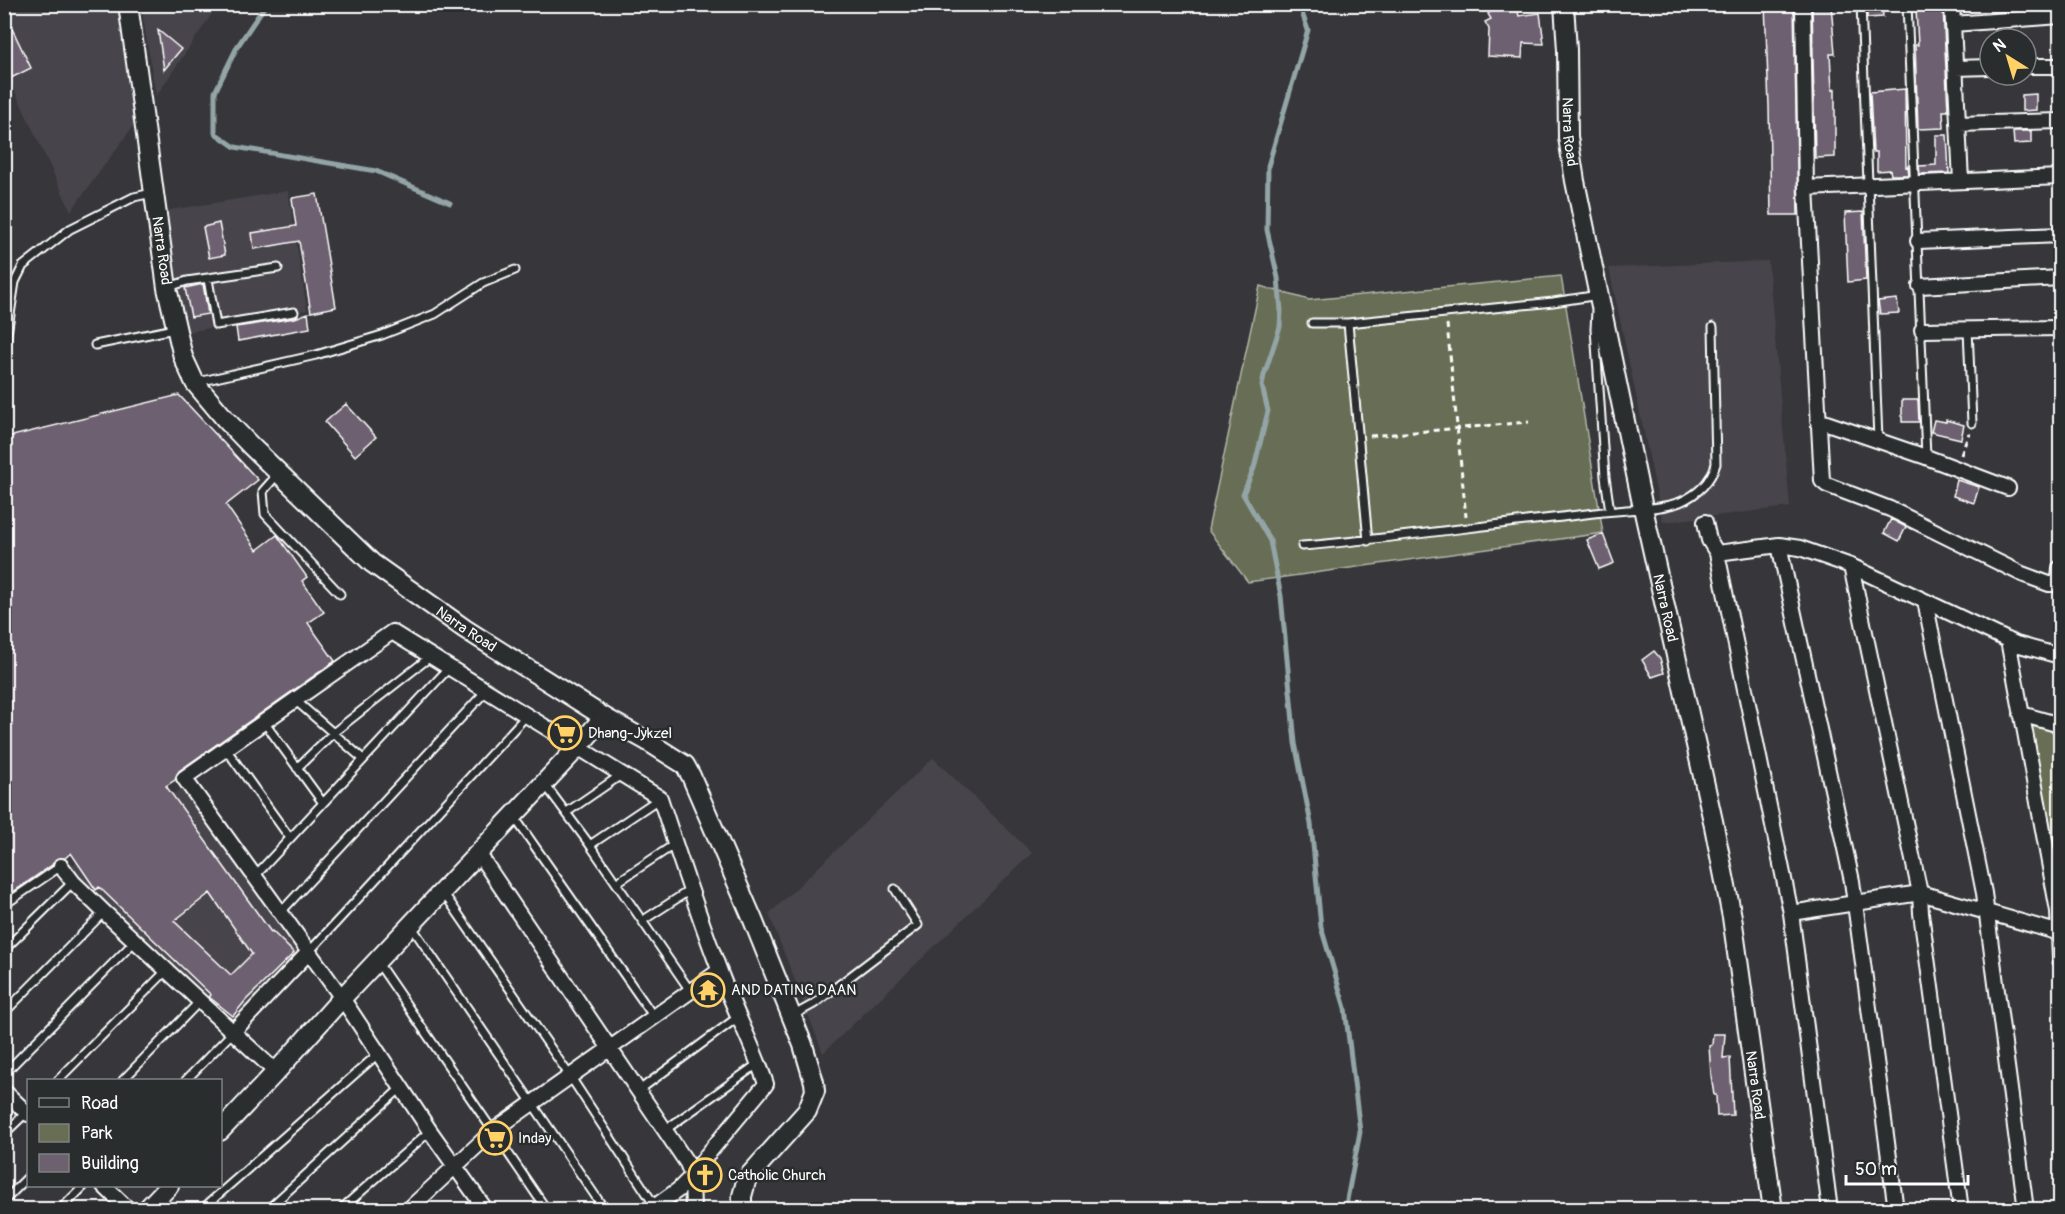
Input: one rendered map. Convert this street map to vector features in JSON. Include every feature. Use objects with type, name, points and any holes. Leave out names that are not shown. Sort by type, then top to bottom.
[{"type":"street","name":"Narra Road","points":[[128,4],[167,288],[183,357],[195,383],[226,420],[372,563],[465,629],[685,765],[691,776],[792,1016],[812,1072],[815,1091],[807,1111],[747,1178],[742,1196],[742,1209]]},
{"type":"street","name":"Narra Road","points":[[1564,4],[1568,137],[1643,508],[1713,821],[1732,917],[1773,1209]]},
{"type":"street","points":[[1803,4],[1806,188],[1822,481],[1890,509],[2022,574],[2049,584],[2055,584],[2059,579],[2061,568]]},
{"type":"street","points":[[1952,4],[1961,181]]},
{"type":"street","points":[[1953,24],[2061,16]]},
{"type":"street","points":[[2038,66],[2061,66]]},
{"type":"street","points":[[1955,68],[1978,67]]},
{"type":"street","points":[[1958,124],[2061,121]]},
{"type":"street","points":[[1806,188],[2061,177]]},
{"type":"street","points":[[1918,241],[2061,235]]},
{"type":"street","points":[[1920,286],[2061,278]]},
{"type":"street","points":[[1922,330],[2061,328]]},
{"type":"street","points":[[1818,420],[2008,488]]},
{"type":"street","points":[[1705,522],[1709,540],[1717,553],[1791,913],[1830,1209]]},
{"type":"street","points":[[1717,553],[1779,545],[1800,548],[1851,566],[2016,644],[2061,656]]},
{"type":"street","points":[[1779,545],[1855,903],[1896,1209]]},
{"type":"street","points":[[1851,566],[1920,893],[1961,1209]]},
{"type":"street","points":[[1925,602],[1984,893],[2026,1209]]},
{"type":"street","points":[[486,1209],[430,1131],[342,998],[184,778],[392,632],[448,669],[660,798],[719,971],[766,1084],[692,1176],[678,1190],[653,1208]]},
{"type":"street","points":[[2008,640],[2058,911],[2061,960]]},
{"type":"street","points":[[2021,714],[2061,725]]},
{"type":"street","points":[[222,1129],[604,717]]},
{"type":"street","points":[[478,853],[687,1163],[692,1176],[693,1209]]},
{"type":"street","points":[[61,866],[73,882],[104,912],[276,1072]]},
{"type":"street","points":[[1791,913],[1920,893],[2059,932]]},
{"type":"street","points":[[232,1033],[308,953]]},
{"type":"street","points":[[408,1209],[493,1131],[719,971]]},
{"type":"street","points":[[4,1091],[27,1111]]},
{"type":"street","points":[[106,1187],[129,1209]]},
{"type":"street","points":[[146,1209],[167,1187]]},
{"type":"lane","points":[[1861,4],[1878,440]]},
{"type":"lane","points":[[1907,4],[1926,457]]},
{"type":"lane","points":[[4,354],[15,282],[23,266],[70,229],[134,197],[154,193]]},
{"type":"lane","points":[[167,288],[187,281],[278,268]]},
{"type":"lane","points":[[195,383],[316,355],[382,335],[435,314],[483,283],[515,270]]},
{"type":"lane","points":[[208,279],[216,325],[294,312]]},
{"type":"lane","points":[[1312,323],[1348,323],[1600,298],[1596,311],[1595,329],[1605,477],[1610,511]]},
{"type":"lane","points":[[1348,323],[1368,541]]},
{"type":"lane","points":[[1302,546],[1368,541],[1467,527],[1643,508],[1677,503],[1690,497],[1702,489],[1712,476],[1716,464],[1713,327]]},
{"type":"lane","points":[[95,345],[177,328]]},
{"type":"lane","points":[[1968,329],[1972,423]]},
{"type":"lane","points":[[279,473],[263,491],[264,514],[340,594]]},
{"type":"lane","points":[[297,768],[333,733],[430,657]]},
{"type":"lane","points":[[255,876],[448,669]]},
{"type":"lane","points":[[280,913],[486,692]]},
{"type":"lane","points":[[295,700],[363,759]]},
{"type":"lane","points":[[308,953],[526,716]]},
{"type":"lane","points":[[264,722],[323,803]]},
{"type":"lane","points":[[226,748],[290,838]]},
{"type":"lane","points":[[567,812],[621,774]]},
{"type":"lane","points":[[544,783],[567,812],[691,992]]},
{"type":"lane","points":[[590,845],[660,798]]},
{"type":"lane","points":[[513,816],[654,1017]]},
{"type":"lane","points":[[615,883],[675,844]]},
{"type":"lane","points":[[4,905],[61,866]]},
{"type":"lane","points":[[4,950],[73,882]]},
{"type":"lane","points":[[792,1016],[814,1004],[918,925],[895,889]]},
{"type":"lane","points":[[642,921],[690,890]]},
{"type":"lane","points":[[442,891],[570,1077],[653,1208]]},
{"type":"lane","points":[[4,1013],[104,912]]},
{"type":"lane","points":[[410,925],[605,1209]]},
{"type":"lane","points":[[4,1074],[135,941]]},
{"type":"lane","points":[[376,961],[547,1209]]},
{"type":"lane","points":[[59,1079],[166,971]]},
{"type":"lane","points":[[124,1079],[199,1002]]},
{"type":"lane","points":[[638,1091],[738,1017]]},
{"type":"lane","points":[[187,1079],[232,1033]]},
{"type":"lane","points":[[201,1209],[380,1053]]},
{"type":"lane","points":[[665,1130],[759,1063]]},
{"type":"lane","points":[[267,1209],[402,1087]]},
{"type":"lane","points":[[4,1134],[27,1113]]},
{"type":"lane","points":[[340,1209],[430,1131]]},
{"type":"lane","points":[[4,1201],[27,1178]]},
{"type":"lane","points":[[60,1209],[82,1187]]},
{"type":"path","points":[[1446,313],[1467,527]]},
{"type":"path","points":[[1358,437],[1529,422]]},
{"type":"path","points":[[1957,468],[1972,423]]},
{"type":"shaded area","points":[[4,5],[117,5],[136,122],[71,211],[5,70]]},
{"type":"shaded area","points":[[141,5],[218,5],[156,96]]},
{"type":"shaded area","points":[[288,191],[307,310],[187,332],[164,211]]},
{"type":"shaded area","points":[[1768,261],[1790,507],[1663,522],[1609,268]]},
{"type":"shaded area","points":[[933,758],[1032,853],[823,1053],[769,914]]},
{"type":"shaded area","points":[[182,788],[300,953],[232,1022],[81,879],[71,866]]},
{"type":"green space","points":[[1561,276],[1603,533],[1248,582],[1208,530],[1260,286],[1309,300]]},
{"type":"green space","points":[[2026,725],[2060,733],[2060,901]]},
{"type":"building","points":[[1516,4],[1519,16],[1540,13],[1544,44],[1523,43],[1522,58],[1488,56],[1489,29],[1485,22],[1491,19],[1488,14],[1496,7]]},
{"type":"building","points":[[1765,4],[1794,4],[1798,215],[1771,215]]},
{"type":"building","points":[[1812,4],[1831,4],[1835,54],[1830,54],[1832,90],[1835,89],[1835,157],[1815,158]]},
{"type":"building","points":[[1867,4],[1882,4],[1883,17],[1867,18]]},
{"type":"building","points":[[1943,7],[1948,111],[1943,111],[1944,128],[1918,129],[1916,9]]},
{"type":"building","points":[[4,12],[31,68],[11,78],[4,65]]},
{"type":"building","points":[[158,30],[181,49],[164,70]]},
{"type":"building","points":[[1905,89],[1906,167],[1908,166],[1909,175],[1891,175],[1890,170],[1877,171],[1877,152],[1873,152],[1870,92]]},
{"type":"building","points":[[2036,94],[2036,110],[2022,111],[2022,95]]},
{"type":"building","points":[[2013,131],[2031,131],[2031,143],[2014,144]]},
{"type":"building","points":[[1936,135],[1947,135],[1949,173],[1920,174],[1919,166],[1936,165]]},
{"type":"building","points":[[317,194],[336,307],[311,312],[299,241],[254,249],[252,233],[296,226],[292,198]]},
{"type":"building","points":[[1863,212],[1866,280],[1848,282],[1845,213]]},
{"type":"building","points":[[219,223],[225,255],[209,258],[203,227]]},
{"type":"building","points":[[203,284],[208,314],[191,317],[185,288]]},
{"type":"building","points":[[1897,299],[1899,313],[1880,314],[1878,301]]},
{"type":"building","points":[[308,313],[310,328],[238,341],[236,327],[295,318]]},
{"type":"building","points":[[179,395],[258,480],[226,505],[257,550],[277,535],[307,577],[302,581],[324,612],[308,623],[335,661],[179,771],[175,780],[166,786],[271,932],[294,953],[233,1016],[209,997],[211,995],[99,887],[96,890],[71,853],[65,858],[56,859],[52,865],[4,898],[4,438]],"holes":[[[210,893],[252,954],[231,975],[174,921]]]},
{"type":"building","points":[[1902,400],[1918,400],[1919,422],[1902,422]]},
{"type":"building","points":[[346,404],[376,437],[355,456],[325,422]]},
{"type":"building","points":[[1934,420],[1946,422],[1946,420],[1964,425],[1961,439],[1931,432]]},
{"type":"building","points":[[1957,480],[1979,487],[1974,503],[1953,496]]},
{"type":"building","points":[[1891,519],[1906,527],[1899,541],[1884,533]]},
{"type":"building","points":[[1603,534],[1614,563],[1599,569],[1587,540]]},
{"type":"building","points":[[1654,651],[1660,658],[1664,673],[1652,677],[1642,660]]},
{"type":"building","points":[[1713,1034],[1725,1034],[1723,1058],[1730,1057],[1733,1115],[1717,1116],[1709,1046],[1712,1045]]},
{"type":"waterway","points":[[266,4],[237,47],[215,92],[215,133],[235,147],[376,171],[450,203]]},
{"type":"waterway","points":[[1299,4],[1308,30],[1268,166],[1267,230],[1278,278],[1280,327],[1262,386],[1268,411],[1254,468],[1243,494],[1270,541],[1281,596],[1295,743],[1311,824],[1321,927],[1345,1008],[1360,1132],[1345,1210]]},
{"type":"place","name":"Dhang-Jykzel","points":[[565,733]]},
{"type":"place","name":"AND DATING DAAN","points":[[708,990]]},
{"type":"place","name":"Inday","points":[[495,1138]]},
{"type":"place","name":"Catholic Church","points":[[705,1175]]}]
